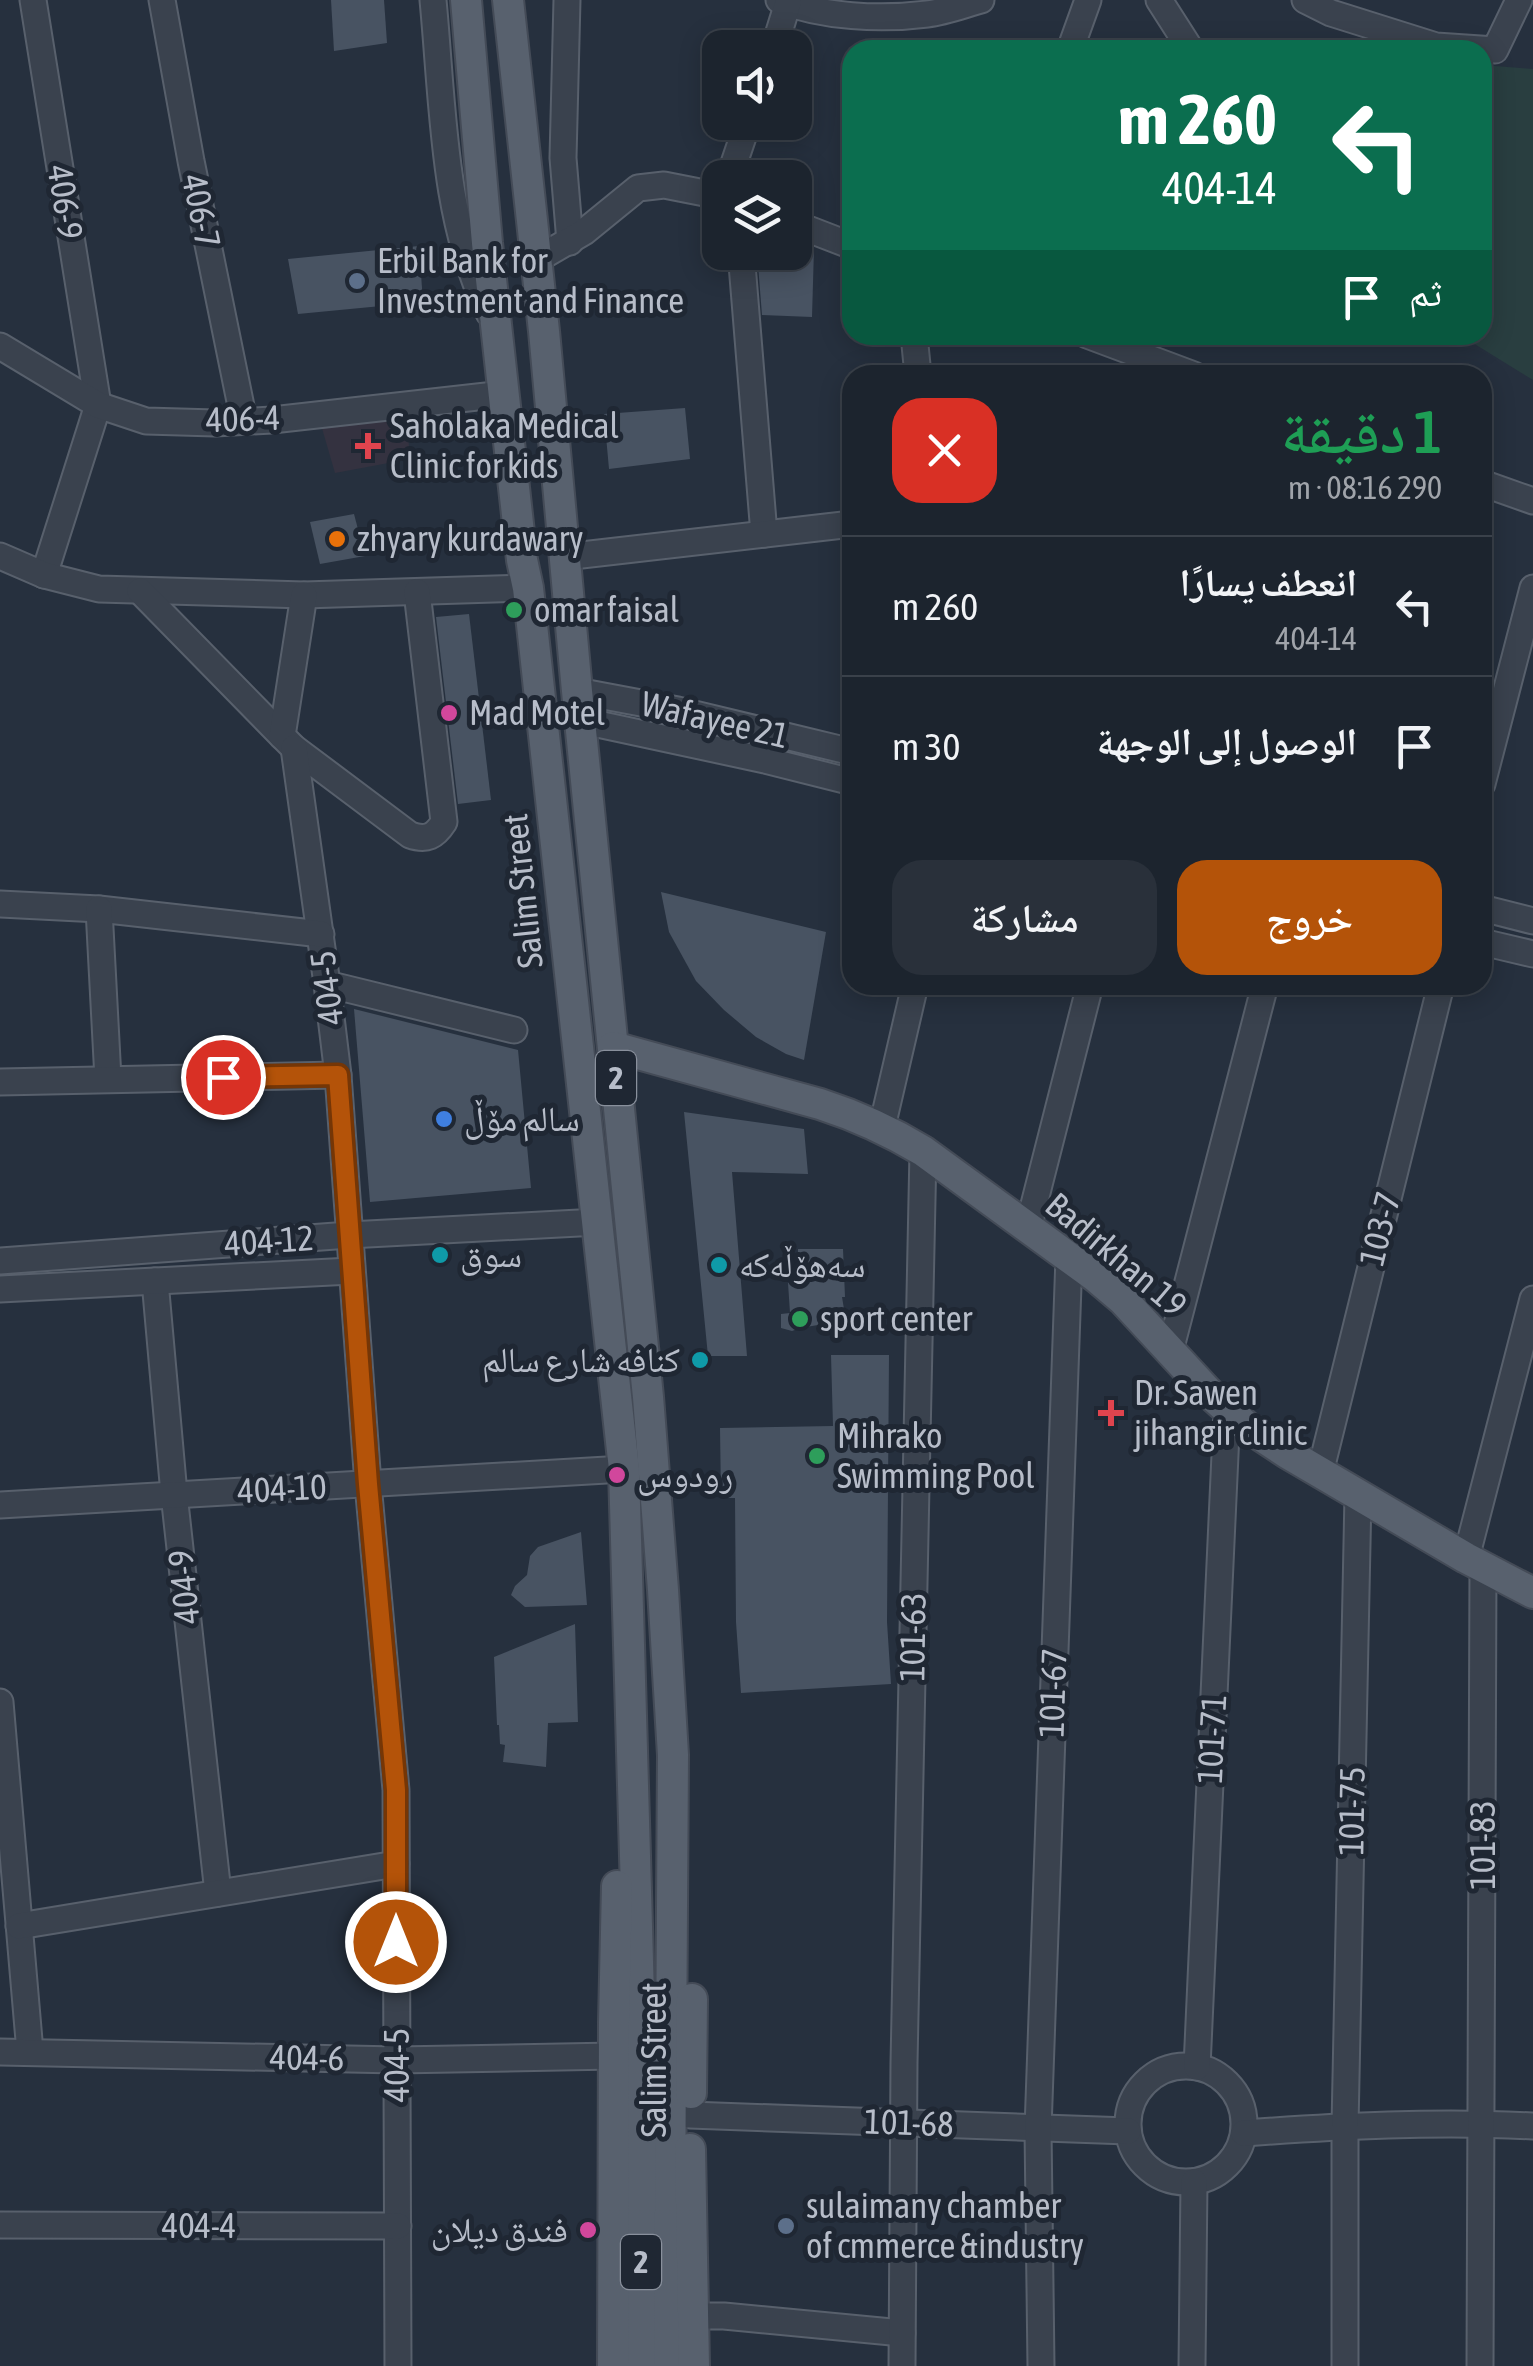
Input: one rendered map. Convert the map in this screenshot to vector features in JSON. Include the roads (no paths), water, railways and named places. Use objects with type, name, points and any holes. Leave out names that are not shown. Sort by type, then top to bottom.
[{"type":"main road","name":"Salim Street","points":[[466,0],[490,268],[624,1469],[642,2067],[641,2366]]},
{"type":"main road","name":"Salim Street","points":[[508,0],[648,1397],[673,1755],[691,1910],[694,2366]]},
{"type":"main road","points":[[490,268],[509,272],[536,260]]},
{"type":"main road","points":[[497,329],[522,321],[544,331]]},
{"type":"main road","name":"Badirkhan 19","points":[[613,1048],[820,1104],[882,1127],[923,1151],[1123,1300],[1226,1411],[1266,1440],[1474,1563],[1533,1593]]},
{"type":"main road","name":"Salim Street","points":[[669,2366],[673,1755]]},
{"type":"main road","name":"Salim Street","points":[[613,2366],[618,1866],[633,1774]]},
{"type":"street","name":"406-9","points":[[33,0],[98,404]]},
{"type":"street","name":"406-7","points":[[162,0],[244,422]]},
{"type":"street","points":[[433,0],[452,197],[474,278],[497,329]]},
{"type":"street","points":[[567,0],[563,158],[570,242]]},
{"type":"street","points":[[778,30],[783,2],[842,14],[905,16],[931,14],[980,0]]},
{"type":"street","points":[[1074,40],[1088,0]]},
{"type":"street","points":[[1159,0],[1185,40]]},
{"type":"street","points":[[1305,0],[1334,6],[1421,40]]},
{"type":"street","points":[[1492,50],[1519,0]]},
{"type":"street","points":[[536,260],[570,242],[638,188],[664,184],[702,192]]},
{"type":"street","points":[[812,230],[842,240]]},
{"type":"street","points":[[742,270],[764,534]]},
{"type":"street","points":[[1118,345],[1169,365]]},
{"type":"street","name":"406-4","points":[[0,346],[98,404],[146,422],[244,422],[504,394]]},
{"type":"street","points":[[44,576],[98,404]]},
{"type":"street","points":[[1492,486],[1533,502]]},
{"type":"street","points":[[564,557],[842,525]]},
{"type":"street","points":[[0,556],[44,576],[99,588],[140,591],[304,596],[528,588]]},
{"type":"street","points":[[1492,746],[1533,588]]},
{"type":"street","points":[[140,591],[288,742],[420,839],[431,837],[444,822],[417,592]]},
{"type":"street","name":"404-5","points":[[304,596],[288,742],[321,934],[338,1075],[368,1484],[396,1790],[398,2366]]},
{"type":"street","name":"Wafayee 21","points":[[578,705],[678,710],[842,750]]},
{"type":"street","name":"Wafayee 21","points":[[578,705],[842,779]]},
{"type":"street","points":[[0,904],[98,909],[321,934]]},
{"type":"street","points":[[98,909],[108,1078]]},
{"type":"street","points":[[1492,911],[1533,921]]},
{"type":"street","points":[[1492,944],[1533,954]]},
{"type":"street","points":[[328,984],[514,1030]]},
{"type":"street","points":[[882,1127],[913,995]]},
{"type":"street","points":[[1028,1228],[1087,995]]},
{"type":"street","points":[[1170,1351],[1262,995]]},
{"type":"street","name":"103-7","points":[[1320,1473],[1439,995]]},
{"type":"street","points":[[0,1082],[338,1075]]},
{"type":"street","name":"101-63","points":[[902,2366],[923,1151]]},
{"type":"street","name":"404-12","points":[[0,1261],[598,1222]]},
{"type":"street","name":"101-67","points":[[1041,2366],[1038,2129],[1068,1258]]},
{"type":"street","points":[[0,1290],[351,1272]]},
{"type":"street","name":"404-9","points":[[155,1281],[218,1893]]},
{"type":"street","name":"101-83","points":[[1480,2366],[1482,2123],[1474,1563],[1533,1299]]},
{"type":"street","name":"101-71","points":[[1197,2067],[1226,1411]]},
{"type":"street","name":"404-10","points":[[0,1504],[624,1469]]},
{"type":"street","name":"101-75","points":[[1345,2366],[1345,2126],[1358,1496]]},
{"type":"street","points":[[0,1702],[30,2052]]},
{"type":"street","points":[[19,1926],[396,1864]]},
{"type":"street","name":"404-6","points":[[0,2052],[397,2060],[614,2056]]},
{"type":"street","points":[[1179,2066],[1197,2067],[1214,2073],[1238,2098],[1244,2115],[1244,2133],[1227,2166],[1194,2182],[1176,2182],[1158,2176],[1144,2164],[1128,2131],[1129,2112],[1146,2082],[1179,2066]]},
{"type":"street","name":"101-68","points":[[690,2115],[1128,2131]]},
{"type":"street","points":[[1244,2133],[1345,2126],[1533,2126]]},
{"type":"street","points":[[1192,2366],[1194,2182]]},
{"type":"street","name":"404-4","points":[[0,2226],[398,2226]]},
{"type":"street","points":[[693,2316],[902,2332]]},
{"type":"place","name":"Erbil Bank for Investment and Finance","points":[[357,281]]},
{"type":"place","name":"Saholaka Medical Clinic for kids","points":[[368,446]]},
{"type":"place","name":"zhyary kurdawary","points":[[337,539]]},
{"type":"place","name":"omar faisal","points":[[514,610]]},
{"type":"place","name":"Mad Motel","points":[[449,713]]},
{"type":"place","name":"سالم مۆڵ","points":[[444,1119]]},
{"type":"place","name":"سوق","points":[[440,1255]]},
{"type":"place","name":"سەهۆڵەکە","points":[[719,1265]]},
{"type":"place","name":"sport center","points":[[800,1319]]},
{"type":"place","name":"كنافه شارع سالم","points":[[700,1360]]},
{"type":"place","name":"Dr. Sawen jihangir clinic","points":[[1111,1413]]},
{"type":"place","name":"Mihrako Swimming Pool","points":[[817,1456]]},
{"type":"place","name":"رودوس","points":[[617,1475]]},
{"type":"place","name":"sulaimany chamber of cmmerce &industry","points":[[786,2226]]},
{"type":"place","name":"فندق ديلان","points":[[588,2230]]}]
